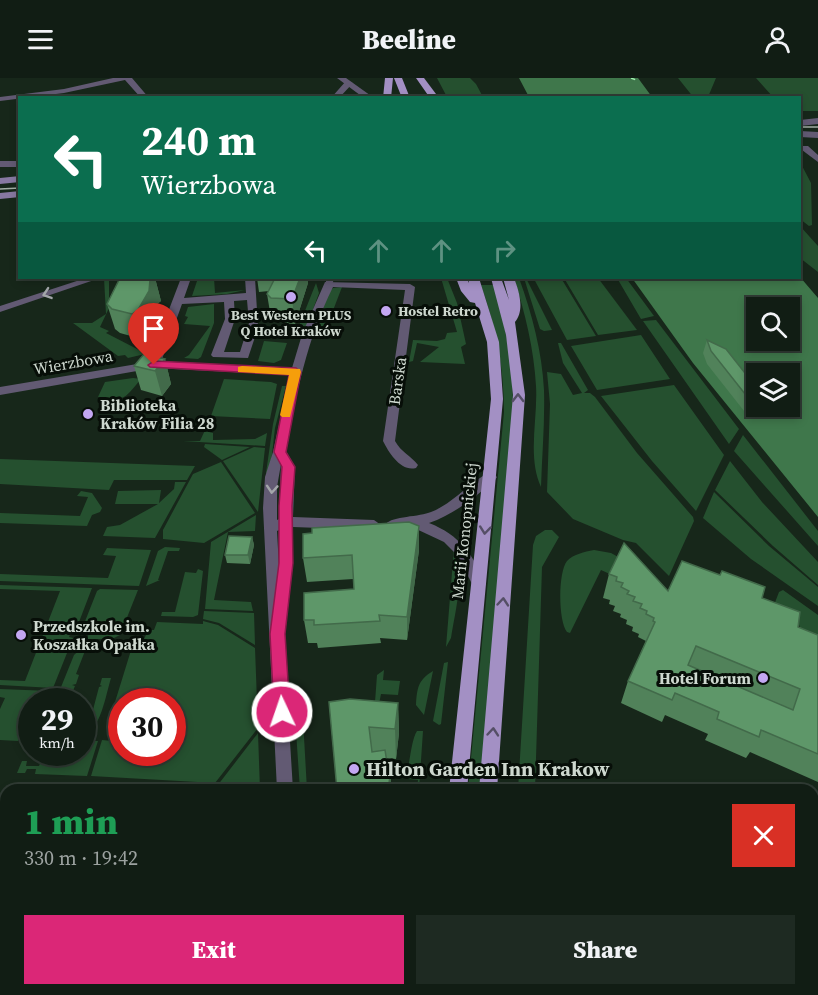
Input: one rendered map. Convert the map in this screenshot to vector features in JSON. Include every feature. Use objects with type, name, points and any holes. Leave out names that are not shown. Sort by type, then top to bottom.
[{"type":"main road","points":[[387,96],[388,78]]},
{"type":"main road","points":[[399,78],[405,96]]},
{"type":"main road","points":[[410,78],[421,96]]},
{"type":"main road","points":[[420,78],[434,96]]},
{"type":"main road","points":[[0,181],[18,179]]},
{"type":"main road","points":[[0,196],[18,194]]},
{"type":"main road","points":[[461,279],[467,291],[484,311]]},
{"type":"main road","name":"Marii Konopnickiej","points":[[459,784],[497,417],[497,383],[493,342],[473,279]]},
{"type":"main road","points":[[488,784],[518,416],[517,363],[511,325],[496,279]]},
{"type":"main road","points":[[509,279],[514,298],[511,325]]},
{"type":"street","points":[[24,96],[64,91],[123,78]]},
{"type":"street","points":[[129,78],[144,96]]},
{"type":"street","points":[[335,96],[345,81],[367,96]]},
{"type":"street","points":[[0,99],[18,97]]},
{"type":"street","points":[[801,123],[818,122]]},
{"type":"street","points":[[801,134],[818,135]]},
{"type":"street","points":[[805,148],[818,159]]},
{"type":"street","points":[[0,164],[18,164]]},
{"type":"street","points":[[0,309],[92,279]]},
{"type":"street","points":[[154,365],[186,279]]},
{"type":"street","points":[[229,299],[230,317],[218,355],[244,356],[254,321],[250,279]]},
{"type":"street","points":[[285,784],[278,634],[272,564],[273,468],[280,452],[296,372],[329,281]]},
{"type":"street","name":"Barska","points":[[329,281],[410,287],[389,441],[395,452],[412,465]]},
{"type":"street","points":[[177,301],[251,296]]},
{"type":"street","points":[[252,330],[308,336]]},
{"type":"street","name":"Wierzbowa","points":[[0,392],[154,365],[296,372]]},
{"type":"street","points":[[278,634],[286,563],[289,467],[280,452]]},
{"type":"street","points":[[271,528],[286,528],[314,534],[358,526],[416,523],[459,505],[491,477]]},
{"type":"street","points":[[416,523],[455,542],[466,555],[479,584]]},
{"type":"shaded area","points":[[437,78],[470,78],[482,96],[446,96]]},
{"type":"shaded area","points":[[519,78],[638,78],[651,96],[528,96]]},
{"type":"shaded area","points":[[678,78],[716,78],[708,96],[692,96]]},
{"type":"shaded area","points":[[756,78],[818,78],[818,111],[801,111],[801,96],[772,96]]},
{"type":"shaded area","points":[[801,164],[811,183],[812,225],[809,226],[801,220]]},
{"type":"shaded area","points":[[801,227],[818,246],[818,272],[801,259]]},
{"type":"shaded area","points":[[801,278],[818,298],[818,517],[693,363],[633,279]]},
{"type":"shaded area","points":[[104,279],[109,281],[109,308],[100,327],[109,331],[106,333],[139,350],[144,341],[151,341],[145,354],[128,358],[125,355],[118,356],[73,323],[92,323],[106,314]]},
{"type":"shaded area","points":[[198,279],[214,279],[215,293],[245,290],[227,294],[192,296]]},
{"type":"shaded area","points":[[441,279],[447,279],[457,303],[466,344],[461,347],[465,364],[420,362],[439,347],[417,343],[413,361],[409,362],[413,340],[437,341],[445,339],[447,333],[457,332]]},
{"type":"shaded area","points":[[514,279],[519,279],[524,292],[536,333],[541,361],[544,426],[541,487],[534,450],[536,386],[525,318]]},
{"type":"shaded area","points":[[524,279],[526,279],[552,330],[540,329]]},
{"type":"shaded area","points":[[534,279],[562,279],[596,336],[567,340]]},
{"type":"shaded area","points":[[565,279],[599,279],[637,330],[598,335]]},
{"type":"shaded area","points":[[618,279],[627,279],[654,316],[641,319]]},
{"type":"shaded area","points":[[316,283],[319,293],[306,328],[297,331]]},
{"type":"shaded area","points":[[481,285],[494,285],[498,300],[510,361],[513,409],[481,784],[469,784],[504,412],[503,379],[491,316]]},
{"type":"shaded area","points":[[342,287],[324,334],[318,334],[315,330],[329,292],[333,288]]},
{"type":"shaded area","points":[[214,304],[214,323],[201,357],[198,359],[184,358],[189,355],[210,326],[184,324],[188,317],[185,316],[188,307]]},
{"type":"shaded area","points":[[656,320],[739,429],[729,444],[643,321]]},
{"type":"shaded area","points":[[641,335],[670,379],[597,390],[571,346]]},
{"type":"shaded area","points":[[264,341],[287,343],[281,360],[274,363],[258,361]]},
{"type":"shaded area","points":[[558,343],[561,343],[588,390],[584,393],[590,393],[595,397],[637,453],[693,517],[694,521],[669,576],[636,543],[623,540],[573,519],[547,492],[550,404],[547,372],[561,374],[573,395],[582,393],[563,363]]},
{"type":"shaded area","points":[[141,379],[127,395],[119,399],[98,397],[105,382]]},
{"type":"shaded area","points":[[224,379],[277,384],[270,419],[211,416]]},
{"type":"shaded area","points":[[674,385],[724,455],[696,511],[652,461],[601,396]]},
{"type":"shaded area","points":[[282,386],[286,386],[275,428],[270,472],[266,473],[273,424]]},
{"type":"shaded area","points":[[211,426],[209,432],[213,433],[213,440],[255,439],[267,433],[265,446],[183,441],[200,441],[206,428]]},
{"type":"shaded area","points":[[743,435],[818,531],[818,546],[734,451]]},
{"type":"shaded area","points":[[205,444],[250,447],[222,460],[204,447]]},
{"type":"shaded area","points":[[254,447],[265,448],[258,512],[223,461]]},
{"type":"shaded area","points":[[0,459],[195,466],[187,480],[114,480],[109,490],[0,484]]},
{"type":"shaded area","points":[[730,461],[762,502],[818,562],[818,585],[773,546],[715,490]]},
{"type":"shaded area","points":[[221,462],[255,513],[204,543],[163,539],[163,530],[193,474]]},
{"type":"shaded area","points":[[175,482],[186,482],[155,538],[103,536],[107,527],[120,525],[158,504],[115,504],[118,491],[161,490],[159,503],[174,489]]},
{"type":"shaded area","points":[[81,491],[92,493],[102,508],[100,512],[92,515],[87,526],[0,523],[0,513],[80,516],[88,497],[77,496]]},
{"type":"shaded area","points":[[714,492],[769,546],[818,587],[818,606],[751,559],[703,518]]},
{"type":"shaded area","points":[[256,515],[255,531],[228,532],[214,600],[251,602],[253,611],[205,609],[211,542]]},
{"type":"shaded area","points":[[545,530],[552,530],[559,537],[542,567],[535,784],[518,784],[533,545],[536,536]]},
{"type":"shaded area","points":[[165,547],[180,548],[179,551],[168,551],[158,580],[160,580],[146,586],[158,551]]},
{"type":"shaded area","points":[[107,548],[151,550],[139,586],[0,581],[0,574],[108,578],[116,556],[103,555]]},
{"type":"shaded area","points":[[454,548],[459,568],[459,580],[451,638],[446,647]]},
{"type":"shaded area","points":[[594,550],[611,553],[622,559],[612,575],[601,570],[570,633],[564,626],[561,608],[564,567],[573,557]]},
{"type":"shaded area","points":[[198,569],[203,571],[198,615],[193,617],[161,616],[162,612],[175,612],[185,572],[196,573]]},
{"type":"shaded area","points":[[0,585],[92,588],[79,622],[75,622],[69,637],[73,638],[53,688],[0,685],[0,680],[25,681],[60,591],[0,589]]},
{"type":"shaded area","points":[[100,589],[138,590],[120,635],[112,639],[87,639],[90,630],[82,629],[97,591]]},
{"type":"shaded area","points":[[783,590],[818,615],[818,653],[797,637],[800,626],[771,613],[779,592]]},
{"type":"shaded area","points":[[204,611],[254,613],[255,645],[219,623],[203,619]]},
{"type":"shaded area","points":[[142,621],[139,630],[154,630],[157,622],[203,624],[203,621],[218,625],[255,648],[258,728],[215,783],[91,776],[96,766],[102,740],[108,741],[108,766],[186,766],[186,688],[119,688],[132,647],[140,647],[146,635],[131,633],[133,624]]},
{"type":"shaded area","points":[[85,645],[99,646],[97,652],[85,651],[76,674],[79,675],[76,684],[72,685],[75,686],[74,688],[61,688],[74,655]]},
{"type":"shaded area","points":[[448,662],[441,724],[439,725],[433,721],[444,663]]},
{"type":"shaded area","points":[[384,670],[383,680],[400,681],[398,695],[381,694],[379,704],[375,702],[377,675]]},
{"type":"shaded area","points":[[433,671],[424,715],[416,705],[418,689],[421,681]]},
{"type":"shaded area","points":[[102,678],[111,678],[102,712],[96,724],[96,698],[99,687],[102,686],[100,685]]},
{"type":"shaded area","points":[[0,689],[18,690],[18,741],[0,740],[0,709],[5,698],[0,697]]},
{"type":"shaded area","points":[[303,719],[307,784],[300,784],[296,731]]},
{"type":"shaded area","points":[[417,731],[423,731],[419,784],[418,780],[408,779],[406,776]]},
{"type":"shaded area","points":[[258,733],[260,784],[219,784]]},
{"type":"shaded area","points":[[20,766],[90,766],[87,776],[35,774],[36,769],[27,769],[25,773],[17,773]]},
{"type":"building","points":[[120,279],[152,279],[150,280],[149,291],[138,310],[132,314],[112,309],[107,304]]},
{"type":"building","points":[[274,279],[300,279],[292,299],[271,298],[267,294]]},
{"type":"building","points":[[707,340],[726,349],[746,374],[746,395],[711,351]]},
{"type":"building","points":[[144,354],[165,359],[155,371],[134,366]]},
{"type":"building","points":[[409,522],[419,526],[407,617],[379,615],[380,621],[314,625],[314,620],[304,620],[304,593],[354,589],[352,555],[303,558],[303,534],[312,533],[312,528]]},
{"type":"building","points":[[229,536],[252,537],[248,555],[225,555]]},
{"type":"building","name":"Hotel Forum","points":[[624,543],[668,591],[682,561],[720,575],[722,571],[765,587],[762,598],[800,612],[798,627],[818,635],[818,754],[761,730],[759,737],[717,719],[719,712],[675,693],[672,700],[628,681],[655,622],[654,618],[646,614],[647,611],[640,608],[642,604],[633,601],[635,597],[627,594],[629,591],[621,587],[623,583],[616,581],[617,577],[609,574]],"holes":[[[696,646],[800,689],[793,710],[688,665]]]},
{"type":"building","points":[[350,699],[398,703],[395,729],[369,727],[372,752],[385,750],[388,769],[391,769],[389,784],[336,784],[329,702]]},
{"type":"ferry route","points":[[631,78],[636,80]]},
{"type":"tram line","points":[[801,127],[818,127]]},
{"type":"tram line","points":[[0,189],[18,188]]},
{"type":"slow traffic","points":[[242,369],[296,372],[286,415]]},
{"type":"place","name":"Best Western PLUS Q Hotel Kraków","points":[[291,297]]},
{"type":"place","name":"Hostel Retro","points":[[386,311]]},
{"type":"place","name":"Biblioteka Kraków Filia 28","points":[[88,414]]},
{"type":"place","name":"Przedszkole im. Koszałka Opałka","points":[[21,635]]},
{"type":"place","name":"Hotel Forum","points":[[763,678]]},
{"type":"place","name":"Hilton Garden Inn Krakow","points":[[354,769]]},
{"type":"route","points":[[154,365],[296,372],[280,452],[289,467],[286,563],[278,634],[282,712]]}]
